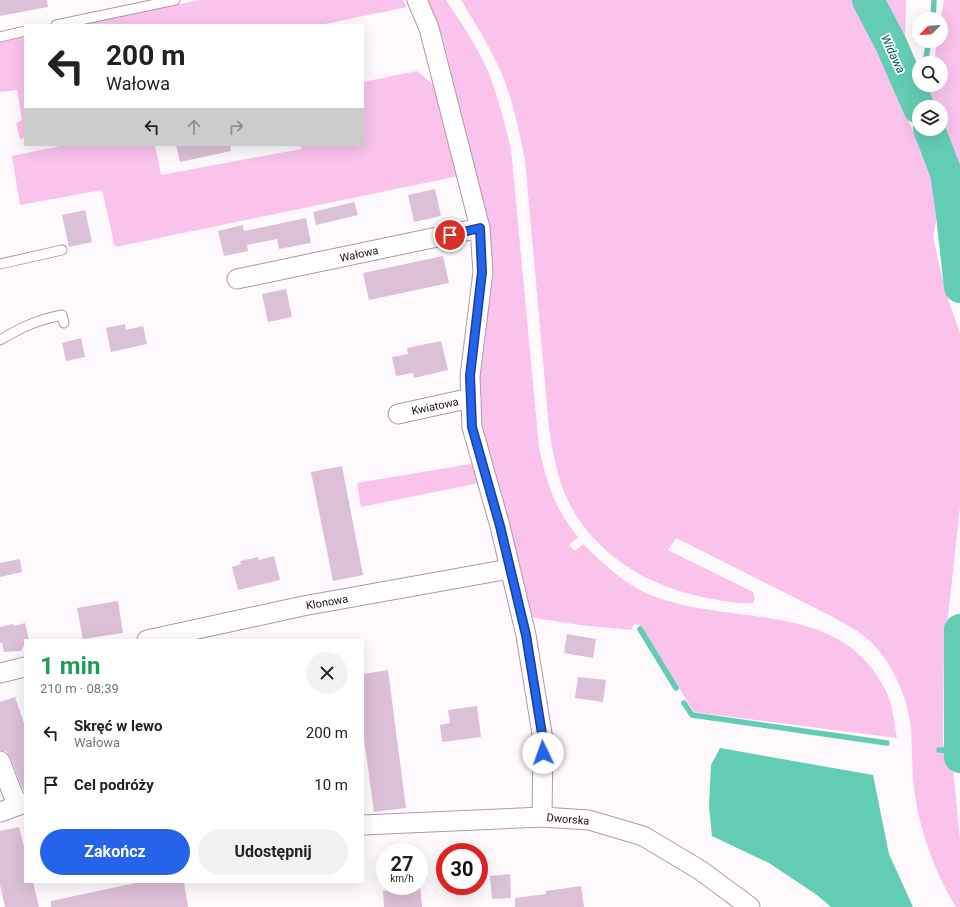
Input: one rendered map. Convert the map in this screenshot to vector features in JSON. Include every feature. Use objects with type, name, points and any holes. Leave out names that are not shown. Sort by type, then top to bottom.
[{"type":"street","points":[[416,0],[431,35],[480,228],[482,272],[470,376],[472,427],[500,526],[509,569],[526,635],[543,740],[542,817]]},
{"type":"street","name":"Wałowa","points":[[237,279],[480,228]]},
{"type":"street","name":"Kwiatowa","points":[[398,414],[471,398]]},
{"type":"street","name":"Klonowa","points":[[152,639],[303,606],[509,569]]},
{"type":"street","points":[[0,672],[24,667]]},
{"type":"street","points":[[0,761],[14,807]]},
{"type":"street","name":"Dworska","points":[[364,825],[542,817],[589,820],[642,836],[700,870],[750,907]]},
{"type":"lane","points":[[61,24],[175,0]]},
{"type":"lane","points":[[0,37],[24,31]]},
{"type":"lane","points":[[0,264],[62,250]]},
{"type":"lane","points":[[0,340],[27,324],[43,319],[62,315],[64,323]]},
{"type":"shaded area","points":[[200,0],[403,0],[407,7],[325,24],[80,24]]},
{"type":"shaded area","points":[[428,0],[446,0],[468,33],[483,60],[491,79],[506,129],[511,149],[539,447],[552,495],[563,516],[578,537],[569,545],[575,551],[583,544],[624,580],[653,596],[684,605],[782,620],[812,628],[841,641],[865,660],[885,689],[892,707],[897,738],[694,712],[640,625],[634,624],[631,630],[579,625],[529,617],[485,450],[476,390],[489,284],[462,119],[443,39]]},
{"type":"shaded area","points":[[461,0],[854,0],[877,40],[912,129],[912,136],[915,136],[933,183],[938,211],[933,237],[945,290],[960,333],[960,507],[944,653],[943,744],[952,759],[960,840],[960,907],[956,907],[934,864],[920,819],[913,779],[910,721],[905,699],[890,667],[870,641],[855,630],[829,615],[676,538],[668,550],[753,592],[755,599],[753,603],[731,602],[696,596],[653,581],[632,570],[614,557],[597,541],[582,523],[569,503],[558,476],[549,428],[525,160],[512,105],[505,83],[497,63]]},
{"type":"shaded area","points":[[881,0],[906,0],[905,48],[883,2]]},
{"type":"shaded area","points":[[944,0],[960,0],[960,194],[939,136],[948,136],[948,100],[927,100],[929,92],[948,92],[948,56],[935,56],[936,48],[948,48],[948,12],[942,12]]},
{"type":"shaded area","points":[[24,36],[24,138],[20,139],[16,123],[22,120],[17,90],[0,92],[0,42]]},
{"type":"shaded area","points":[[417,71],[437,88],[459,176],[115,247],[102,190],[20,205],[12,156],[60,146],[155,146],[161,175],[301,149],[300,146],[364,146],[364,82]]},
{"type":"shaded area","points":[[476,463],[479,483],[361,507],[357,483]]},
{"type":"shaded area","points":[[720,748],[873,775],[889,854],[913,907],[831,907],[817,895],[769,863],[712,836],[709,806],[711,765]]},
{"type":"building","points":[[0,0],[47,0],[48,7],[0,16]]},
{"type":"building","points":[[176,146],[230,146],[231,151],[180,162]]},
{"type":"building","points":[[435,189],[441,216],[414,222],[408,195]]},
{"type":"building","points":[[354,202],[358,215],[316,225],[313,212]]},
{"type":"building","points":[[85,210],[92,242],[69,247],[62,215]]},
{"type":"building","points":[[306,218],[311,243],[279,249],[277,239],[247,245],[248,251],[224,256],[218,231],[243,225],[244,231]]},
{"type":"building","points":[[443,256],[449,283],[369,300],[363,273]]},
{"type":"building","points":[[286,289],[292,317],[268,322],[262,294]]},
{"type":"building","points":[[125,324],[126,330],[143,326],[147,344],[111,352],[106,328]]},
{"type":"building","points":[[81,338],[85,357],[66,361],[62,343]]},
{"type":"building","points":[[441,341],[448,370],[414,378],[413,373],[396,376],[392,357],[408,354],[407,348]]},
{"type":"building","points":[[342,466],[363,575],[333,581],[311,472]]},
{"type":"building","points":[[274,556],[280,580],[238,590],[232,567],[241,564],[240,561],[258,557],[259,560]]},
{"type":"building","points":[[20,559],[22,572],[0,577],[0,563]]},
{"type":"building","points":[[118,601],[123,633],[83,639],[77,608]]},
{"type":"building","points":[[25,623],[29,639],[24,639],[24,646],[21,651],[4,652],[2,643],[0,643],[0,627],[13,624],[14,626]]},
{"type":"building","points":[[567,634],[596,639],[593,658],[564,653]]},
{"type":"building","points":[[388,670],[406,808],[374,812],[364,738],[364,674]]},
{"type":"building","points":[[578,677],[606,680],[603,702],[575,698]]},
{"type":"building","points":[[15,697],[24,723],[24,792],[10,757],[7,752],[0,750],[0,702]]},
{"type":"building","points":[[477,706],[481,737],[442,742],[440,725],[450,723],[448,710]]},
{"type":"building","points":[[19,827],[24,847],[24,883],[33,883],[39,907],[5,907],[0,885],[0,831]]},
{"type":"building","points":[[510,874],[511,898],[492,899],[490,876]]},
{"type":"building","points":[[135,883],[184,883],[188,907],[51,907],[51,901]]},
{"type":"building","points":[[581,886],[584,907],[515,907],[515,898],[546,894],[546,891]]},
{"type":"building","points":[[383,895],[421,895],[422,907],[384,907]]},
{"type":"waterway","name":"Widawa","points":[[868,0],[891,44],[916,100]]},
{"type":"waterway","points":[[933,12],[934,0]]},
{"type":"waterway","points":[[926,56],[928,48]]},
{"type":"waterway","points":[[918,100],[920,92]]},
{"type":"waterway","name":"Widawa","points":[[932,136],[946,173],[960,287]]},
{"type":"waterway","points":[[640,629],[676,688]]},
{"type":"waterway","name":"Widawa","points":[[960,630],[960,757]]},
{"type":"waterway","points":[[684,703],[692,715],[887,743]]},
{"type":"waterway","points":[[939,750],[960,751]]},
{"type":"route","points":[[450,235],[480,228],[482,272],[470,376],[472,427],[500,526],[509,569],[526,635],[543,740],[543,753]]}]
